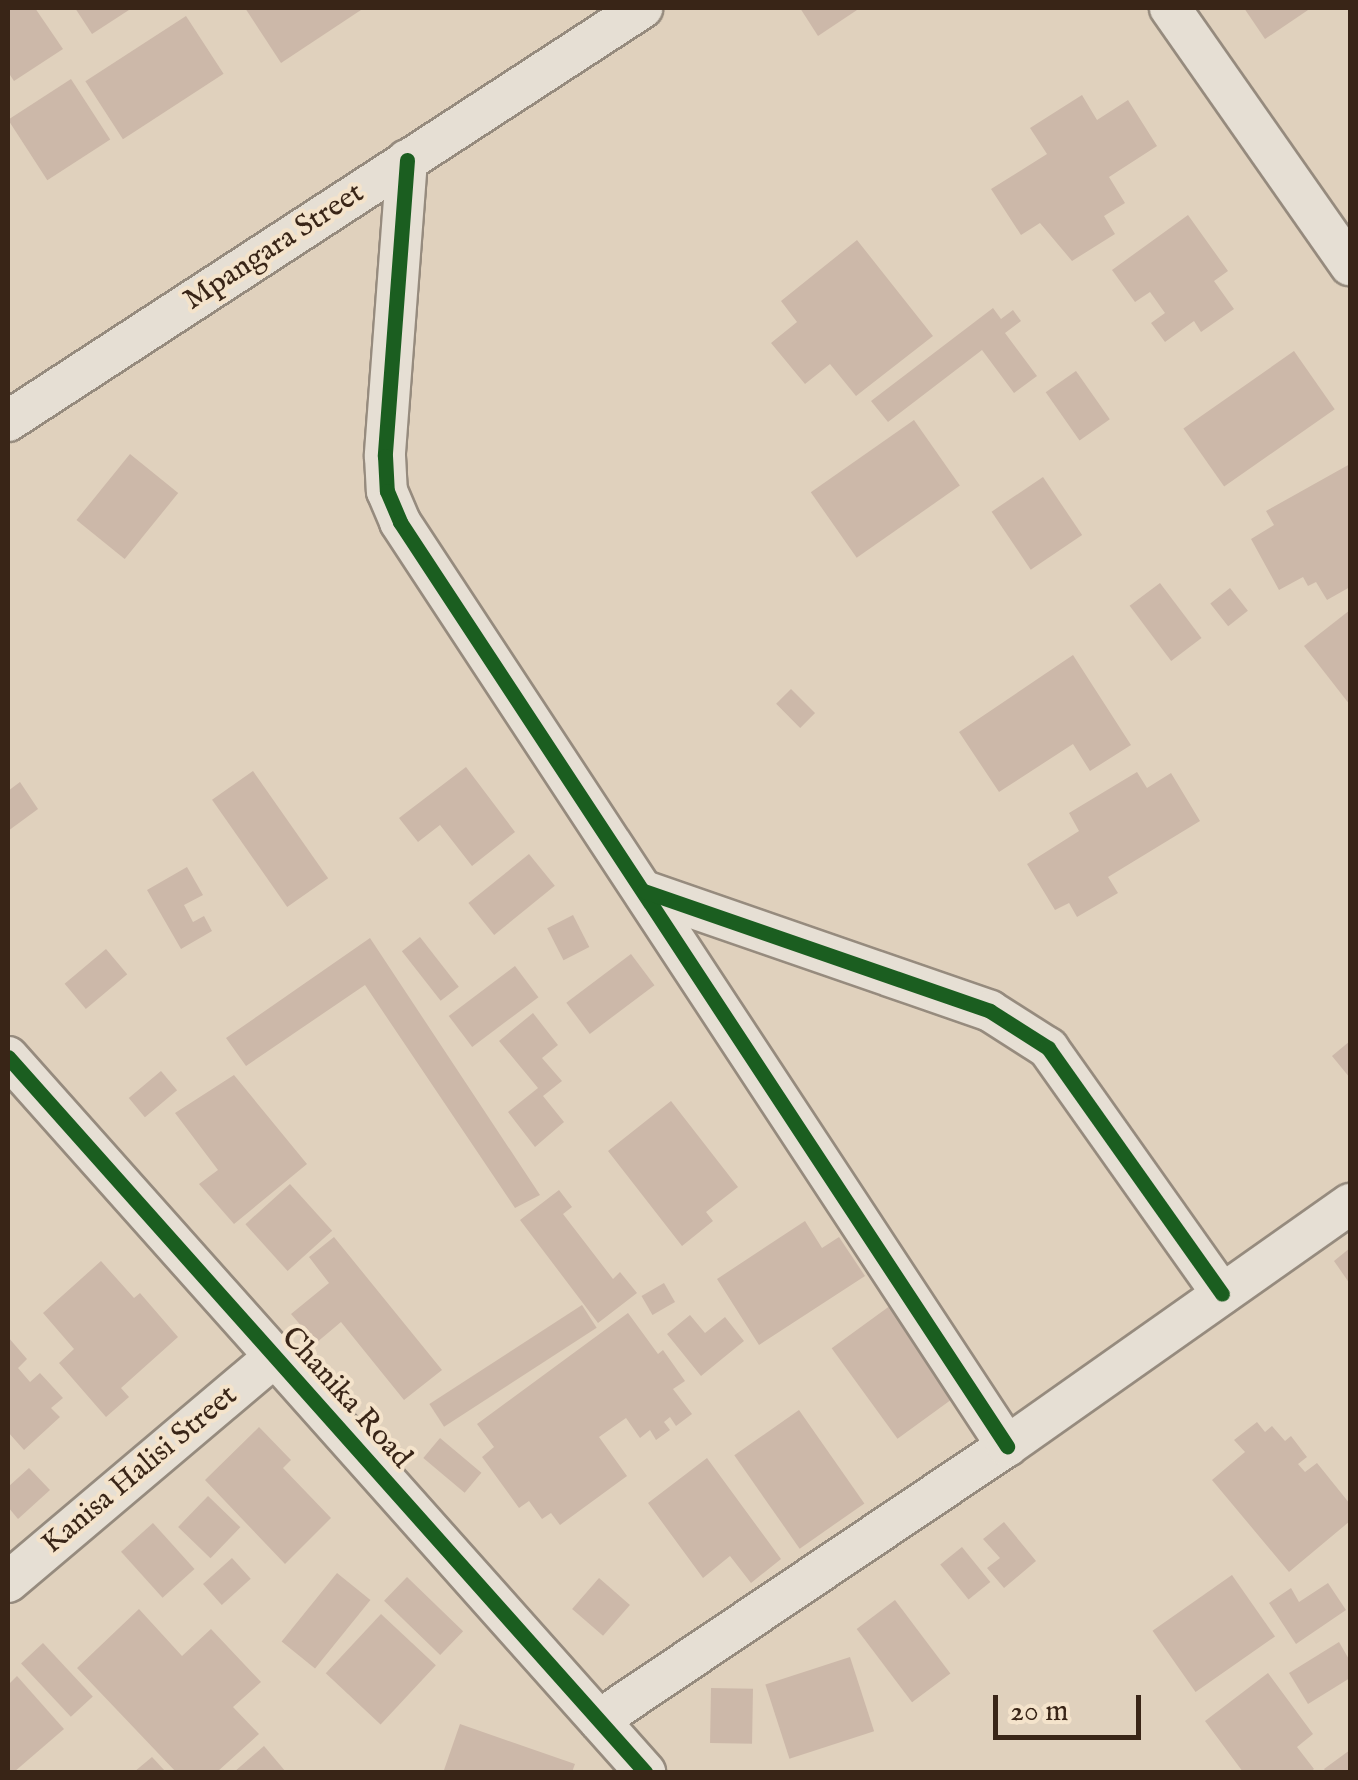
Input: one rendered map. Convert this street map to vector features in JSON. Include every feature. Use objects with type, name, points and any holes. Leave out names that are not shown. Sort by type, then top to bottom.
[{"type":"street","name":"Mpangara Street","points":[[8,421],[642,8]]},
{"type":"street","points":[[1170,8],[1350,265]]},
{"type":"street","points":[[407,160],[386,424],[387,491],[400,522],[1007,1446]]},
{"type":"street","points":[[644,890],[990,1011],[1048,1048],[1222,1294]]},
{"type":"street","name":"Chanika Road","points":[[8,1057],[272,1358],[645,1772]]},
{"type":"street","points":[[599,1720],[1007,1446],[1350,1204]]},
{"type":"street","name":"Kanisa Halisi Street","points":[[8,1582],[272,1358]]},
{"type":"building","points":[[8,8],[35,8],[63,49],[14,81],[8,72]]},
{"type":"building","points":[[75,8],[132,8],[92,34]]},
{"type":"building","points":[[245,8],[364,8],[281,63]]},
{"type":"building","points":[[800,8],[855,8],[857,10],[818,36]]},
{"type":"building","points":[[1244,8],[1311,8],[1265,39]]},
{"type":"building","points":[[186,16],[224,74],[123,139],[85,81]]},
{"type":"building","points":[[71,79],[110,139],[47,180],[8,120]]},
{"type":"building","points":[[1082,95],[1097,120],[1128,100],[1157,146],[1109,177],[1125,203],[1104,216],[1115,234],[1072,261],[1040,223],[1021,235],[991,189],[1047,154],[1030,128]]},
{"type":"building","points":[[1188,215],[1228,271],[1214,281],[1234,309],[1201,332],[1194,321],[1165,342],[1151,323],[1165,313],[1150,292],[1135,302],[1112,270]]},
{"type":"building","points":[[857,240],[933,336],[856,396],[830,364],[805,384],[771,343],[797,322],[781,301]]},
{"type":"building","points":[[993,308],[1001,319],[1013,310],[1021,321],[1005,333],[1037,376],[1014,393],[982,350],[888,422],[871,401]]},
{"type":"building","points":[[1294,351],[1335,409],[1224,487],[1183,428]]},
{"type":"building","points":[[1076,371],[1110,419],[1080,441],[1046,392]]},
{"type":"building","points":[[914,420],[960,486],[857,558],[811,492]]},
{"type":"building","points":[[130,454],[178,493],[125,559],[77,520]]},
{"type":"building","points":[[1350,464],[1350,587],[1327,600],[1316,582],[1308,586],[1303,577],[1279,590],[1251,539],[1274,525],[1266,511]]},
{"type":"building","points":[[1043,477],[1082,535],[1031,570],[992,512]]},
{"type":"building","points":[[1160,583],[1202,638],[1171,661],[1130,606]]},
{"type":"building","points":[[1230,588],[1248,611],[1228,626],[1210,603]]},
{"type":"building","points":[[1350,610],[1350,705],[1304,646]]},
{"type":"building","points":[[1073,655],[1131,745],[1090,771],[1073,744],[999,792],[959,732]]},
{"type":"building","points":[[791,689],[815,713],[800,728],[776,704]]},
{"type":"building","points":[[466,767],[515,832],[472,866],[440,825],[418,842],[399,818]]},
{"type":"building","points":[[253,771],[328,878],[287,907],[212,800]]},
{"type":"building","points":[[1137,772],[1147,788],[1171,773],[1200,821],[1108,877],[1118,893],[1077,917],[1069,903],[1055,910],[1027,864],[1079,831],[1069,813]]},
{"type":"building","points":[[20,782],[38,809],[8,831],[8,791]]},
{"type":"building","points":[[529,854],[555,886],[494,935],[468,903]]},
{"type":"building","points":[[187,867],[203,895],[184,905],[193,922],[204,916],[212,931],[181,949],[147,890]]},
{"type":"building","points":[[573,915],[589,947],[564,960],[547,928]]},
{"type":"building","points":[[420,937],[459,987],[441,1001],[402,951]]},
{"type":"building","points":[[370,938],[540,1195],[515,1208],[365,985],[246,1066],[226,1038]]},
{"type":"building","points":[[106,949],[127,974],[86,1009],[65,984]]},
{"type":"building","points":[[631,954],[654,985],[590,1034],[566,1003]]},
{"type":"building","points":[[515,966],[538,997],[472,1047],[449,1016]]},
{"type":"building","points":[[533,1013],[558,1045],[542,1058],[562,1081],[543,1096],[564,1122],[535,1147],[508,1112],[538,1088],[499,1041]]},
{"type":"building","points":[[1350,1041],[1350,1078],[1332,1056]]},
{"type":"building","points":[[161,1071],[177,1090],[145,1117],[129,1098]]},
{"type":"building","points":[[234,1075],[307,1164],[234,1224],[199,1184],[218,1170],[175,1113]]},
{"type":"building","points":[[671,1101],[738,1187],[706,1212],[713,1221],[682,1246],[608,1151]]},
{"type":"building","points":[[290,1184],[332,1231],[288,1271],[245,1224]]},
{"type":"building","points":[[559,1190],[572,1207],[563,1214],[613,1279],[620,1272],[637,1293],[598,1323],[520,1220]]},
{"type":"building","points":[[805,1221],[822,1248],[839,1237],[865,1276],[759,1345],[717,1279]]},
{"type":"building","points":[[334,1237],[442,1370],[404,1400],[341,1322],[316,1343],[291,1314],[329,1283],[309,1257]]},
{"type":"building","points":[[1350,1248],[1350,1284],[1334,1261]]},
{"type":"building","points":[[101,1261],[134,1298],[140,1293],[178,1337],[121,1388],[129,1397],[106,1417],[59,1363],[74,1349],[43,1313]]},
{"type":"building","points":[[664,1283],[675,1302],[652,1315],[641,1296]]},
{"type":"building","points":[[898,1300],[964,1391],[897,1439],[832,1348]]},
{"type":"building","points":[[582,1305],[597,1328],[444,1427],[429,1404]]},
{"type":"building","points":[[628,1313],[658,1354],[663,1350],[685,1381],[673,1389],[692,1414],[676,1426],[670,1417],[664,1422],[670,1430],[656,1440],[650,1430],[640,1438],[626,1418],[599,1437],[627,1476],[560,1525],[551,1513],[542,1519],[529,1501],[519,1508],[482,1457],[494,1447],[477,1424]]},
{"type":"building","points":[[690,1315],[705,1333],[725,1317],[744,1341],[701,1376],[667,1334]]},
{"type":"building","points":[[8,1337],[27,1359],[18,1368],[30,1382],[40,1373],[63,1398],[51,1408],[60,1417],[24,1450],[8,1432]]},
{"type":"building","points":[[799,1410],[864,1503],[800,1549],[734,1455]]},
{"type":"building","points":[[1257,1422],[1265,1432],[1272,1426],[1285,1441],[1291,1436],[1307,1457],[1298,1464],[1305,1472],[1317,1463],[1350,1504],[1350,1521],[1289,1572],[1212,1480],[1245,1452],[1234,1440]]},
{"type":"building","points":[[259,1427],[291,1460],[283,1468],[331,1518],[285,1564],[205,1480]]},
{"type":"building","points":[[440,1438],[481,1473],[465,1493],[423,1458]]},
{"type":"building","points":[[707,1458],[781,1559],[751,1583],[730,1556],[703,1578],[648,1503]]},
{"type":"building","points":[[29,1468],[50,1490],[18,1519],[8,1507],[8,1487]]},
{"type":"building","points":[[208,1496],[240,1527],[210,1558],[178,1527]]},
{"type":"building","points":[[1004,1522],[1036,1561],[1004,1588],[987,1568],[1000,1558],[983,1539]]},
{"type":"building","points":[[153,1523],[194,1569],[163,1598],[121,1552]]},
{"type":"building","points":[[962,1547],[990,1582],[969,1600],[940,1565]]},
{"type":"building","points":[[232,1558],[251,1579],[222,1605],[203,1584]]},
{"type":"building","points":[[337,1573],[370,1600],[315,1668],[282,1641]]},
{"type":"building","points":[[1232,1575],[1275,1636],[1196,1692],[1153,1631]]},
{"type":"building","points":[[407,1577],[463,1631],[440,1655],[384,1601]]},
{"type":"building","points":[[599,1578],[630,1605],[603,1636],[572,1609]]},
{"type":"building","points":[[1328,1583],[1346,1610],[1296,1644],[1269,1603],[1291,1588],[1299,1602]]},
{"type":"building","points":[[895,1600],[950,1673],[912,1702],[857,1629]]},
{"type":"building","points":[[139,1609],[182,1656],[211,1629],[261,1682],[233,1707],[259,1734],[217,1772],[176,1772],[77,1668]]},
{"type":"building","points":[[381,1614],[436,1665],[381,1724],[326,1673]]},
{"type":"building","points":[[1339,1642],[1350,1661],[1350,1678],[1308,1704],[1289,1673]]},
{"type":"building","points":[[43,1643],[93,1696],[71,1717],[21,1663]]},
{"type":"building","points":[[850,1657],[874,1731],[789,1759],[765,1685]]},
{"type":"building","points":[[1268,1673],[1313,1734],[1297,1747],[1314,1769],[1310,1772],[1243,1772],[1205,1721]]},
{"type":"building","points":[[17,1676],[64,1729],[14,1772],[8,1772],[8,1685]]},
{"type":"building","points":[[711,1688],[753,1689],[752,1744],[710,1743]]},
{"type":"building","points":[[460,1724],[575,1764],[572,1772],[444,1770]]},
{"type":"building","points":[[264,1746],[286,1772],[234,1772]]},
{"type":"building","points":[[1350,1750],[1350,1772],[1326,1772],[1324,1769]]},
{"type":"building","points":[[152,1757],[166,1772],[134,1772]]},
{"type":"cycle path","points":[[407,160],[385,456],[387,491],[400,522],[1007,1446]]},
{"type":"cycle path","points":[[644,891],[990,1011],[1048,1048],[1222,1294]]},
{"type":"cycle path","points":[[8,1057],[645,1772]]}]
